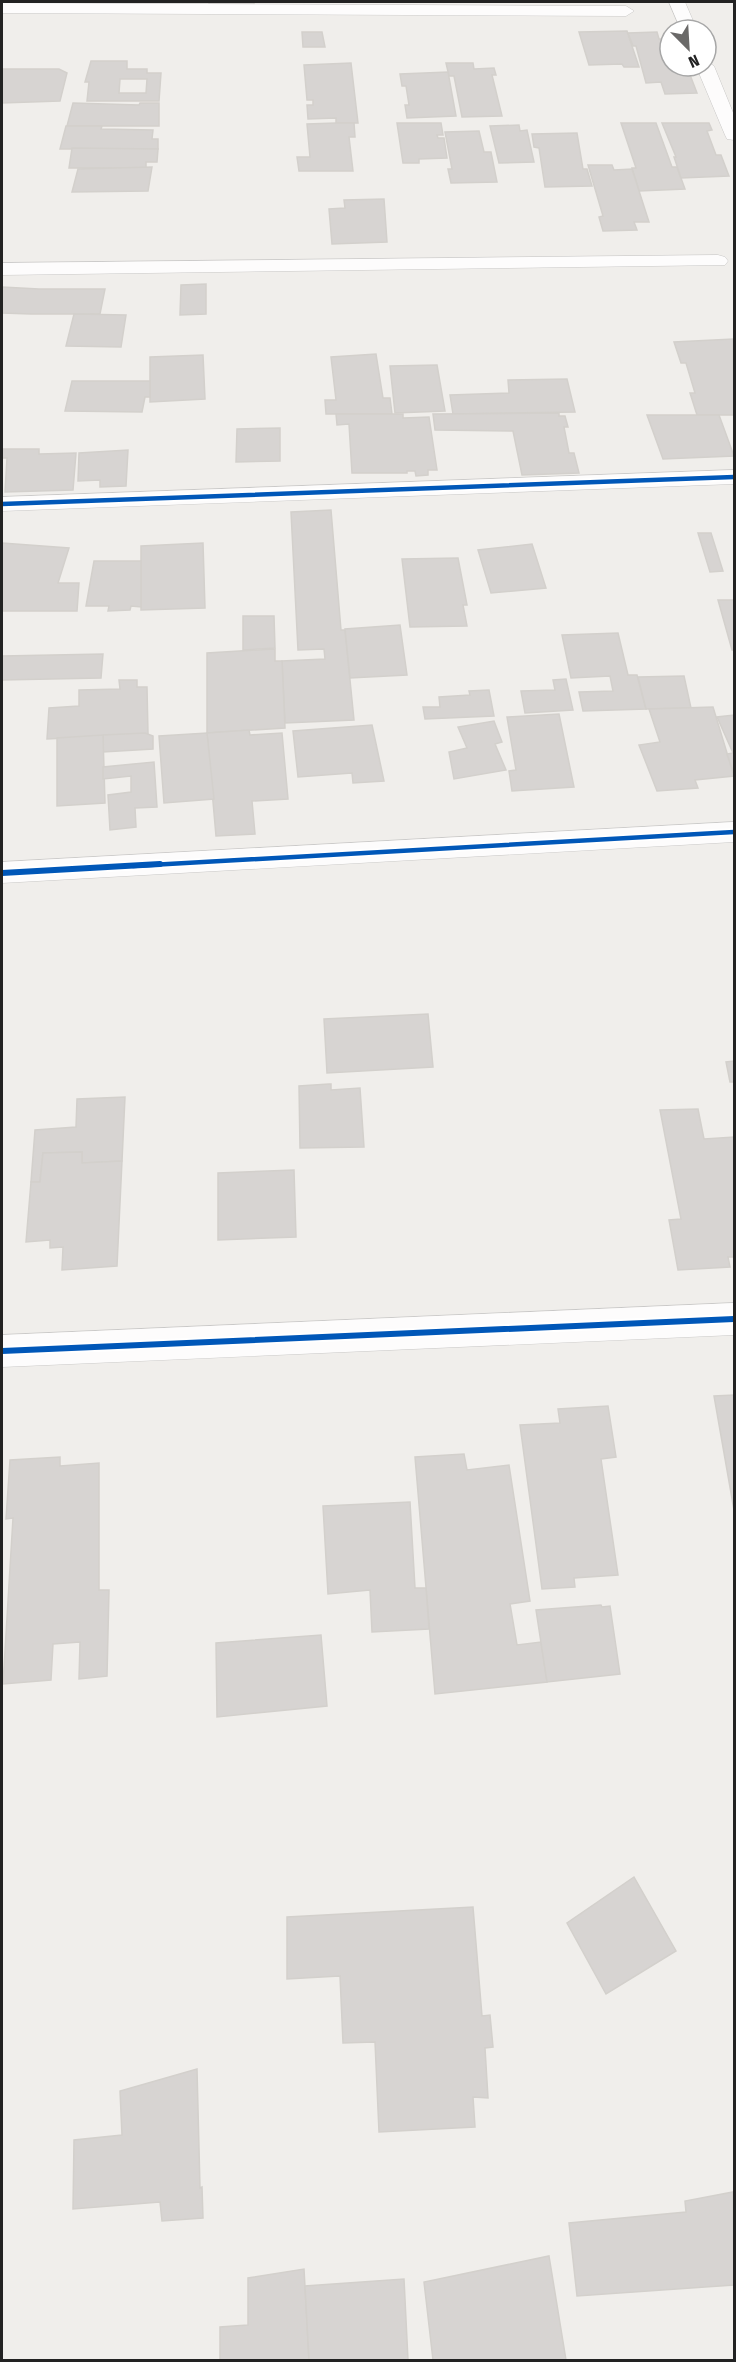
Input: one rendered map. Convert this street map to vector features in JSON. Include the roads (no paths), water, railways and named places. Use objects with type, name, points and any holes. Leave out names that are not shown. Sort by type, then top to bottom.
[{"type":"street","points":[[677,2],[684,18]]},
{"type":"street","points":[[2,8],[626,12]]},
{"type":"street","points":[[710,78],[735,135]]},
{"type":"street","points":[[2,269],[718,261]]},
{"type":"street","points":[[2,504],[735,477]]},
{"type":"street","points":[[2,873],[735,832]]},
{"type":"street","points":[[2,1351],[735,1318]]}]
